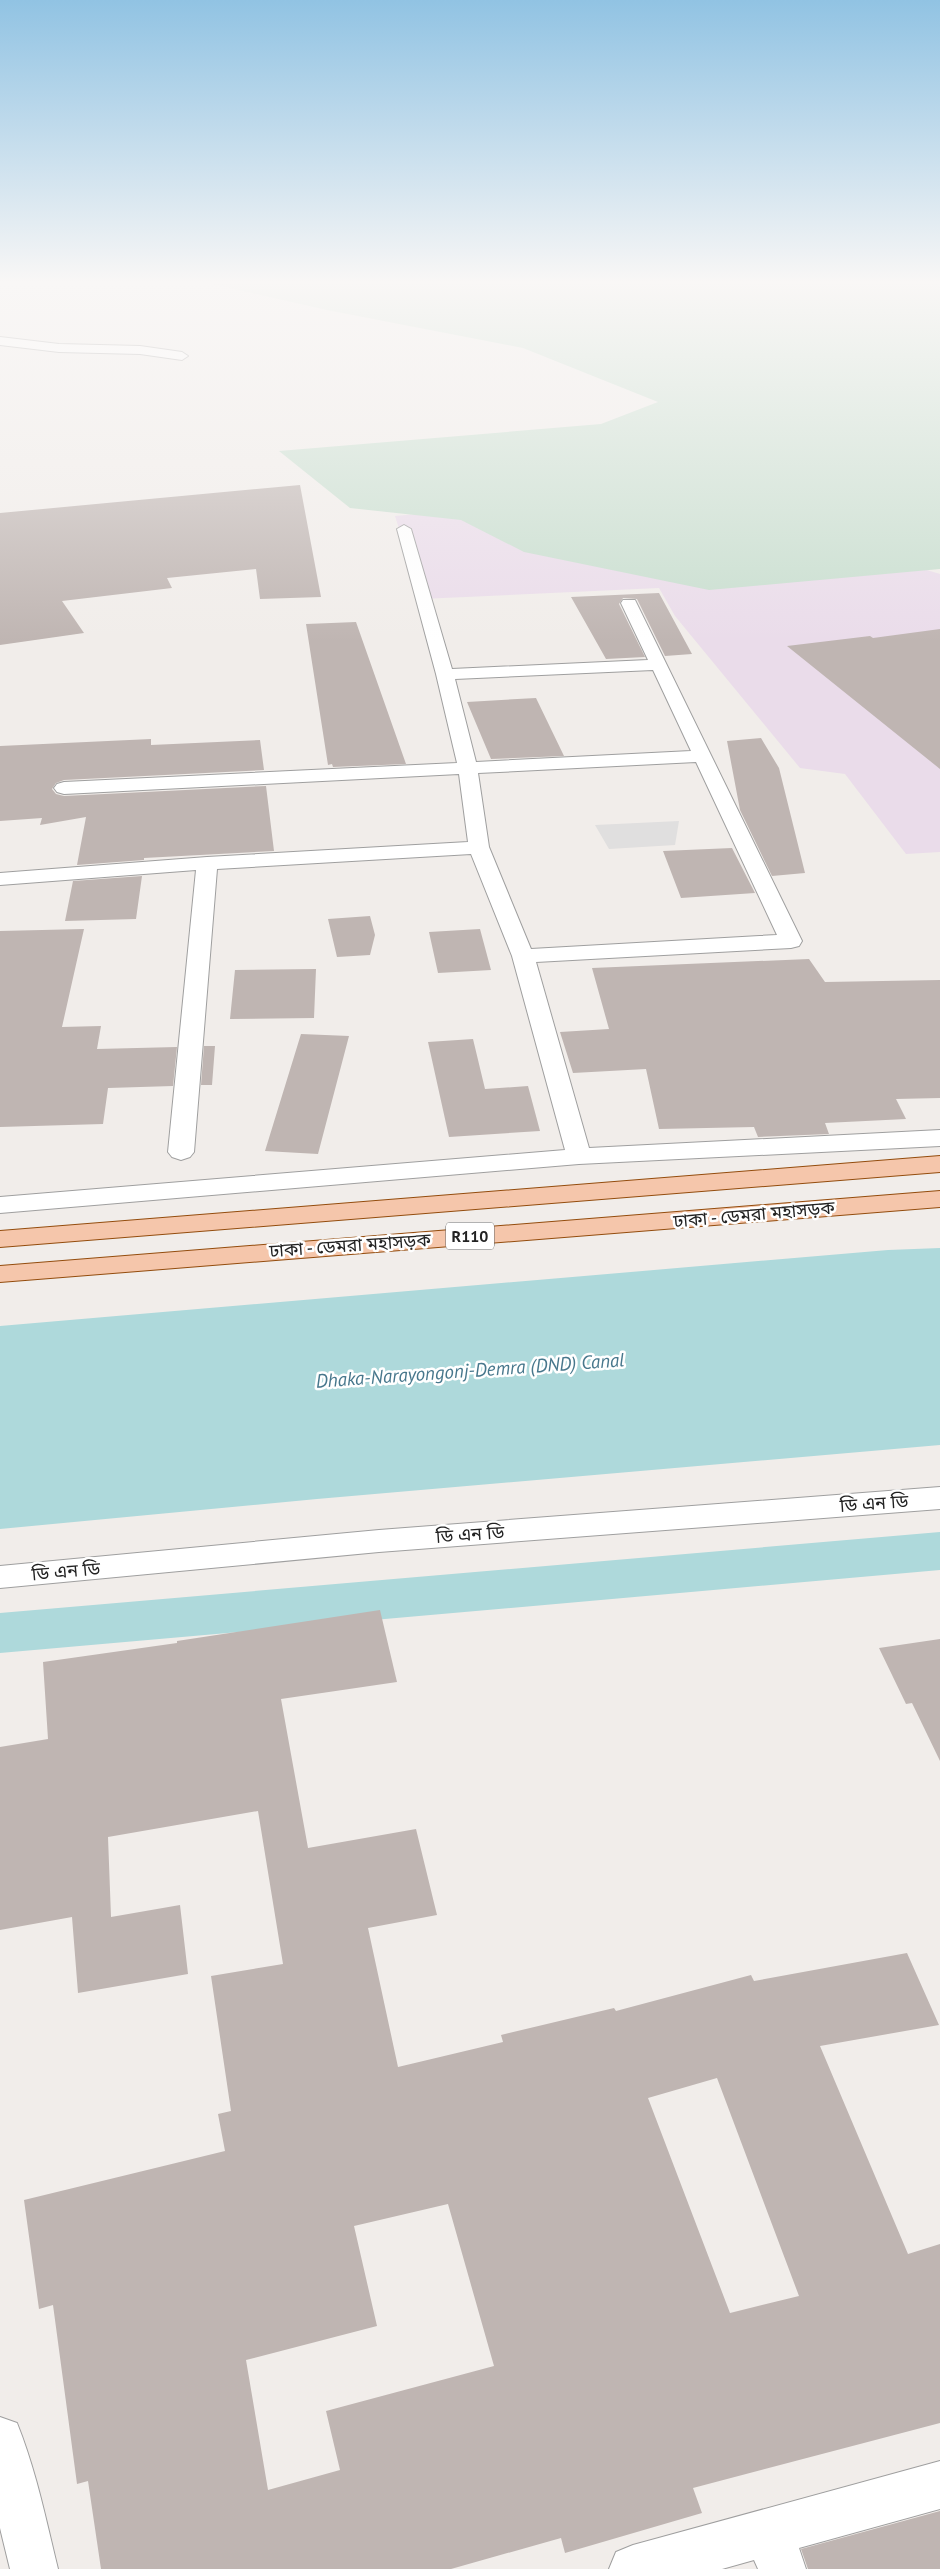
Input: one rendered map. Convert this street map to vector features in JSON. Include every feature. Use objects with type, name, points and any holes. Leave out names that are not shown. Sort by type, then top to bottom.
[{"type":"main road","name":"ঢাকা - ডেমরা মহাসড়ক","points":[[0,1238],[940,1164]]},
{"type":"main road","name":"ঢাকা - ডেমরা মহাসড়ক","points":[[0,1274],[940,1199]]},
{"type":"street","points":[[404,530],[445,674],[468,768],[479,847],[523,956],[579,1156]]},
{"type":"street","points":[[523,956],[790,941],[629,603]]},
{"type":"street","points":[[445,674],[658,665]]},
{"type":"street","points":[[64,788],[702,756]]},
{"type":"street","points":[[0,879],[206,863],[479,847]]},
{"type":"street","points":[[180,1152],[206,863]]},
{"type":"street","points":[[0,1205],[579,1156],[940,1138]]},
{"type":"street","name":"ডি এন ডি","points":[[0,1577],[379,1541],[940,1498]]},
{"type":"street","points":[[0,2440],[11,2473],[34,2569]]},
{"type":"street","points":[[633,2569],[775,2550],[940,2485]]},
{"type":"shaded area","points":[[708,504],[940,574],[940,852],[906,854],[845,774],[800,768],[675,616],[659,588],[421,599],[395,516],[515,505]]},
{"type":"shaded area","points":[[679,821],[675,845],[609,849],[595,825]]},
{"type":"green space","points":[[656,403],[940,403],[940,569],[709,590],[524,552],[461,520],[350,508],[279,451],[601,424]]},
{"type":"water","name":"Dhaka-Narayongonj-Demra (DND) Canal","points":[[940,1248],[940,1445],[317,1499],[0,1529],[0,1326],[888,1250]]},
{"type":"building","points":[[300,485],[321,597],[260,599],[256,569],[167,578],[172,588],[62,601],[84,633],[0,645],[0,513]]},
{"type":"building","points":[[659,593],[692,654],[665,656],[637,599],[623,598],[619,604],[645,657],[606,659],[571,597]]},
{"type":"building","points":[[356,622],[406,764],[333,767],[332,764],[328,765],[306,624]]},
{"type":"building","points":[[940,629],[940,769],[787,646],[870,636],[873,638]]},
{"type":"building","points":[[536,698],[564,756],[491,759],[467,702]]},
{"type":"building","points":[[761,738],[779,768],[805,873],[772,876],[740,810],[727,741]]},
{"type":"building","points":[[151,739],[151,745],[260,740],[264,770],[64,780],[56,783],[52,789],[56,794],[64,796],[266,786],[274,851],[144,858],[144,860],[77,865],[86,817],[40,825],[42,818],[0,821],[0,746]]},
{"type":"building","points":[[732,848],[755,893],[681,898],[663,851]]},
{"type":"building","points":[[142,876],[136,919],[65,921],[73,881]]},
{"type":"building","points":[[370,916],[375,935],[370,955],[337,957],[328,919]]},
{"type":"building","points":[[84,929],[62,1027],[101,1026],[97,1049],[177,1047],[173,1086],[108,1088],[103,1124],[0,1127],[0,931]]},
{"type":"building","points":[[480,929],[491,970],[438,973],[429,932]]},
{"type":"building","points":[[809,959],[825,982],[940,980],[940,1098],[896,1099],[906,1119],[825,1123],[829,1134],[758,1137],[754,1127],[659,1129],[646,1069],[573,1073],[560,1032],[609,1029],[592,968]]},
{"type":"building","points":[[316,969],[314,1018],[230,1019],[235,970]]},
{"type":"building","points":[[301,1034],[349,1036],[318,1154],[265,1151]]},
{"type":"building","points":[[473,1039],[485,1089],[528,1086],[540,1131],[449,1137],[428,1042]]},
{"type":"building","points":[[204,1046],[215,1046],[212,1085],[201,1085]]},
{"type":"building","points":[[380,1610],[397,1682],[281,1699],[308,1848],[416,1829],[437,1915],[368,1928],[398,2067],[503,2042],[501,2035],[614,2008],[616,2011],[751,1975],[754,1981],[907,1953],[939,2025],[820,2046],[908,2254],[940,2244],[940,2423],[693,2488],[702,2513],[565,2553],[561,2538],[451,2569],[101,2569],[88,2481],[77,2484],[53,2305],[39,2309],[24,2200],[225,2151],[218,2114],[231,2111],[211,1976],[283,1964],[258,1811],[108,1837],[111,1917],[180,1905],[188,1974],[78,1993],[72,1917],[0,1930],[0,1747],[48,1739],[43,1662],[177,1643],[177,1641]],"holes":[[[717,2078],[799,2296],[730,2313],[648,2098]],[[448,2204],[494,2366],[326,2411],[340,2470],[268,2490],[246,2360],[377,2326],[354,2226]]]},
{"type":"building","points":[[940,1639],[940,1761],[912,1703],[906,1704],[879,1648]]},
{"type":"building","points":[[940,2511],[940,2569],[808,2569],[801,2549]]},
{"type":"waterway","points":[[0,1633],[940,1551]]}]
